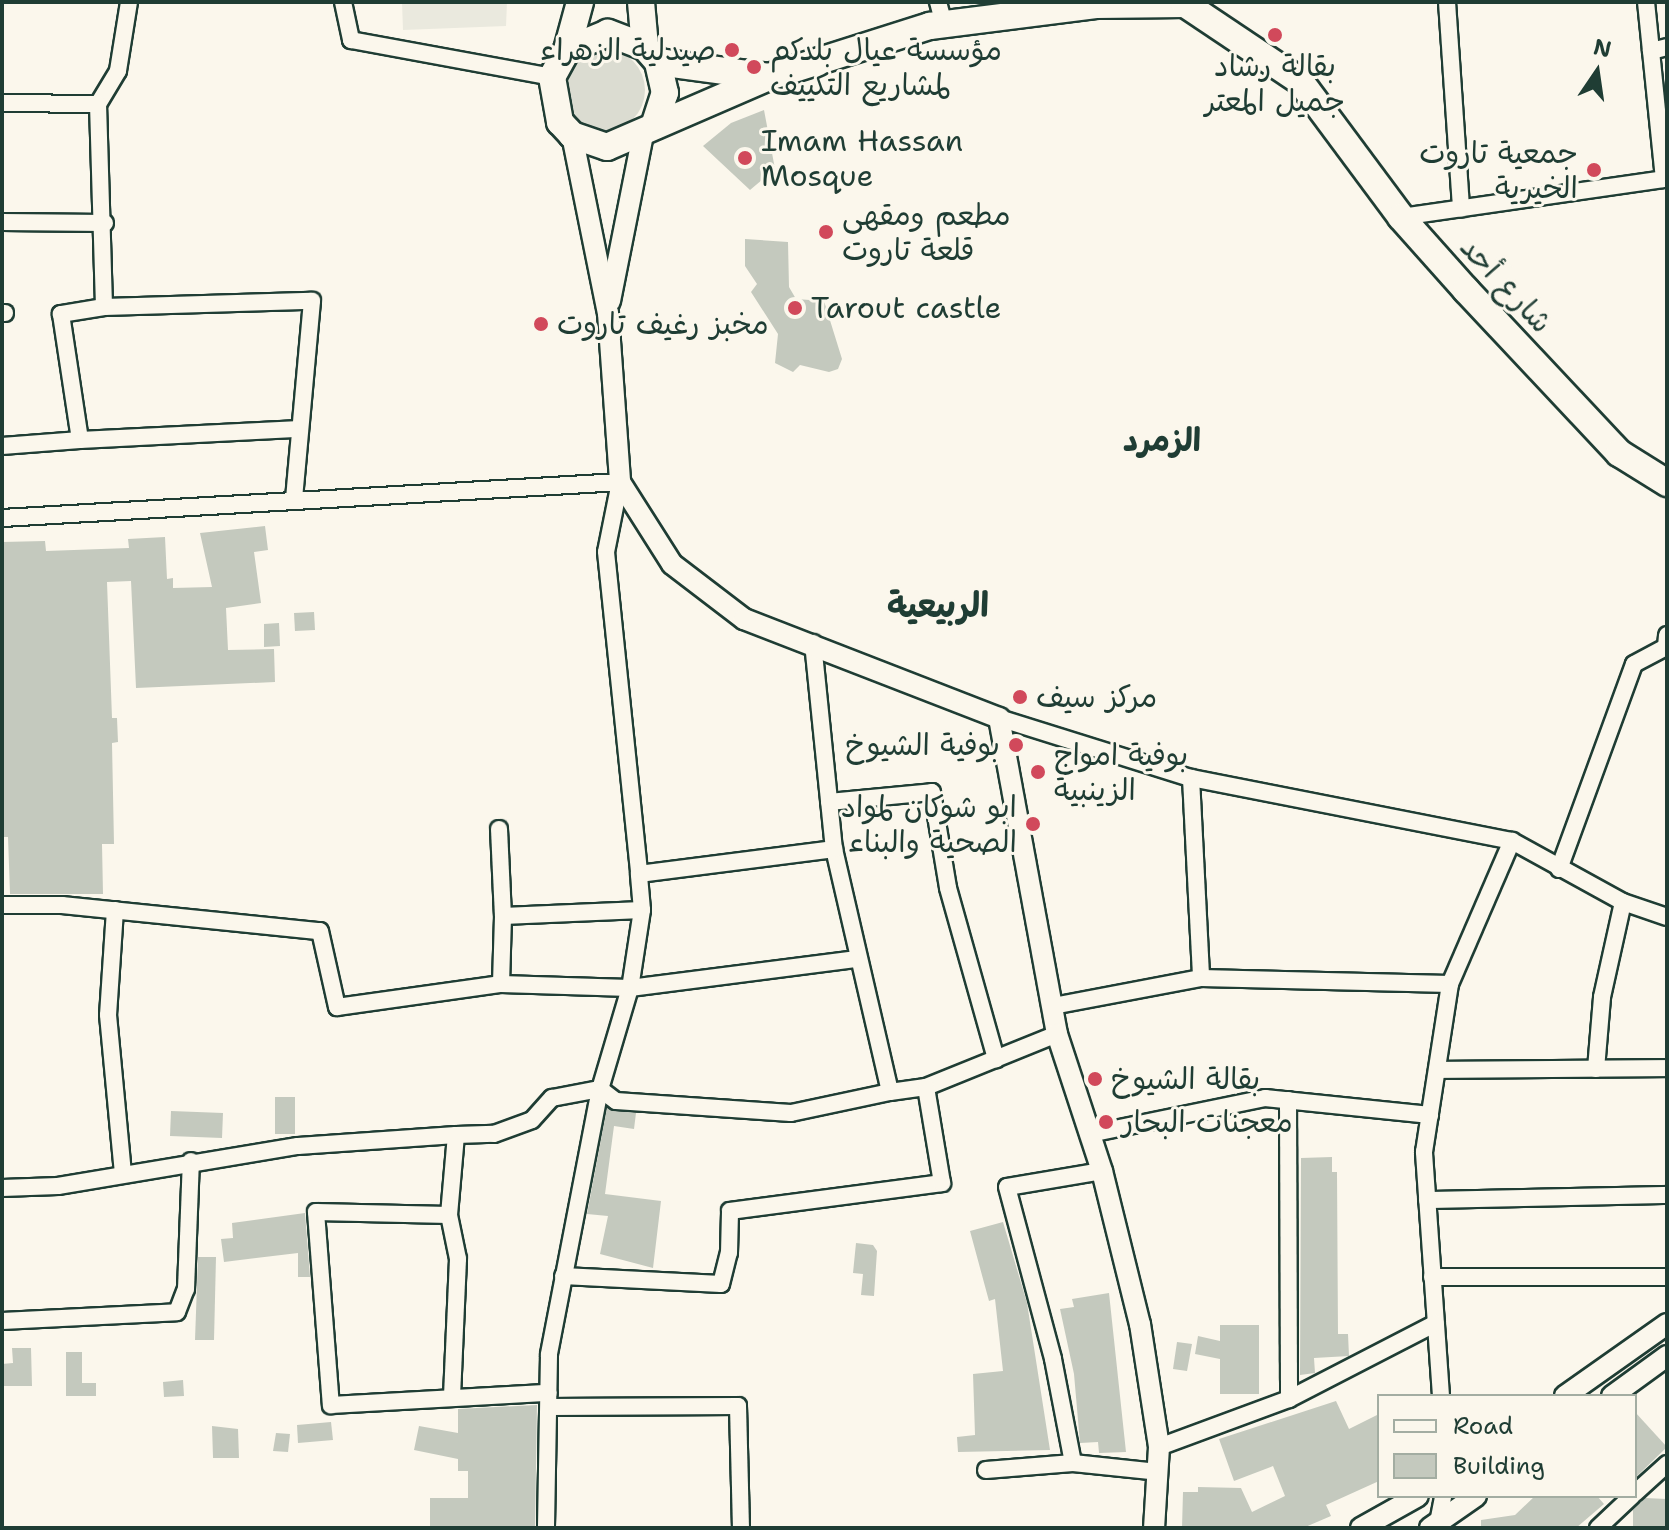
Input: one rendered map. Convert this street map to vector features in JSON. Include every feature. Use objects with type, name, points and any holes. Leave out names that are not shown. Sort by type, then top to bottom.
[{"type":"main road","points":[[572,135],[560,122],[552,77],[567,50],[580,2]]},
{"type":"main road","points":[[641,2],[651,55],[665,93],[649,129]]},
{"type":"main road","name":"شارع أحد","points":[[572,135],[607,147],[715,104],[769,77],[941,13],[1185,3],[1300,81],[1401,217],[1619,453],[1667,483]]},
{"type":"main road","points":[[567,50],[608,33],[651,55],[769,77]]},
{"type":"street","points":[[104,307],[105,223],[98,104],[118,71],[129,2]]},
{"type":"street","points":[[343,2],[351,40],[552,77]]},
{"type":"street","points":[[1447,2],[1461,209]]},
{"type":"street","points":[[1401,217],[1664,179],[1659,49],[1646,2]]},
{"type":"street","points":[[2,103],[98,104]]},
{"type":"street","points":[[608,313],[649,129]]},
{"type":"street","points":[[546,1528],[549,1400],[563,1276],[600,1089],[630,988],[642,910],[606,552],[620,482],[608,313],[572,135]]},
{"type":"street","points":[[2,222],[105,223]]},
{"type":"street","points":[[80,440],[61,314],[104,307],[312,301],[294,499]]},
{"type":"street","points":[[2,446],[300,429]]},
{"type":"street","points":[[2,518],[620,482]]},
{"type":"street","points":[[620,482],[672,564],[744,619],[813,643],[999,718],[1191,778],[1512,841],[1623,902],[1667,917]]},
{"type":"street","points":[[1559,869],[1634,664],[1666,647],[1667,635]]},
{"type":"street","points":[[813,643],[834,849],[890,1092]]},
{"type":"street","points":[[999,718],[1057,1034],[1102,1171],[1140,1324],[1159,1447],[1154,1528]]},
{"type":"street","points":[[1191,778],[1201,978]]},
{"type":"street","points":[[829,802],[932,792],[948,888],[996,1059]]},
{"type":"street","points":[[499,829],[503,916],[501,984]]},
{"type":"street","points":[[1441,1394],[1424,1152],[1450,984],[1512,841]]},
{"type":"street","points":[[639,874],[834,849]]},
{"type":"street","points":[[1596,1069],[1602,997],[1623,902]]},
{"type":"street","points":[[2,905],[115,910],[320,931],[337,1007],[501,984],[630,988],[857,959]]},
{"type":"street","points":[[115,910],[108,1015],[123,1174]]},
{"type":"street","points":[[503,916],[642,910]]},
{"type":"street","points":[[1053,1006],[1201,978],[1450,984]]},
{"type":"street","points":[[2,1188],[58,1186],[191,1161],[298,1146],[494,1134],[532,1120],[552,1098],[600,1089],[616,1101],[791,1113],[926,1087],[1057,1034]]},
{"type":"street","points":[[1437,1070],[1667,1068]]},
{"type":"street","points":[[563,1276],[721,1284],[729,1253],[730,1211],[942,1183],[926,1087]]},
{"type":"street","points":[[1090,1134],[1265,1098],[1430,1115]]},
{"type":"street","points":[[1288,1100],[1289,1399]]},
{"type":"street","points":[[452,1398],[458,1259],[449,1215],[456,1135]]},
{"type":"street","points":[[2,1321],[177,1312],[186,1289],[191,1161]]},
{"type":"street","points":[[1073,1463],[1053,1359],[1007,1187],[1102,1171]]},
{"type":"street","points":[[1427,1200],[1667,1195]]},
{"type":"street","points":[[449,1215],[316,1212],[331,1405],[452,1398],[738,1406],[741,1528]]},
{"type":"street","points":[[1432,1277],[1667,1277]]},
{"type":"street","points":[[1159,1447],[1289,1399],[1436,1323]]},
{"type":"street","points":[[1568,1394],[1667,1324]]},
{"type":"street","points":[[1615,1394],[1667,1356]]},
{"type":"street","points":[[986,1470],[1073,1463],[1158,1472]]},
{"type":"street","points":[[1637,1490],[1667,1464]]},
{"type":"street","points":[[1361,1528],[1414,1498]]},
{"type":"street","points":[[1435,1527],[1442,1498]]},
{"type":"street","points":[[1435,1527],[1473,1498]]},
{"type":"street","points":[[1598,1528],[1629,1498]]},
{"type":"shaded area","points":[[402,2],[507,2],[506,26],[403,30]]},
{"type":"shaded area","points":[[604,49],[620,52],[633,61],[642,74],[645,90],[642,106],[633,119],[620,128],[604,131],[588,128],[575,119],[566,106],[563,90],[566,74],[575,61],[588,52]]},
{"type":"building","name":"Imam Hassan Mosque","points":[[764,110],[775,169],[750,190],[703,146],[731,123]]},
{"type":"building","name":"Tarout castle","points":[[745,239],[788,242],[789,287],[796,299],[824,301],[842,359],[838,369],[829,372],[800,365],[793,372],[775,363],[778,334],[751,292],[757,284],[745,266]]},
{"type":"building","points":[[265,526],[268,550],[254,552],[261,603],[226,608],[228,650],[274,649],[275,682],[136,688],[131,581],[107,582],[112,718],[117,718],[118,742],[112,743],[114,844],[102,844],[103,894],[10,894],[8,837],[2,837],[2,542],[45,541],[46,551],[129,548],[128,539],[165,537],[167,579],[173,578],[173,588],[212,587],[200,533]]},
{"type":"building","points":[[314,612],[315,630],[295,631],[294,613]]},
{"type":"building","points":[[279,623],[280,646],[264,647],[264,624]]},
{"type":"building","points":[[275,1097],[295,1097],[295,1134],[275,1134]]},
{"type":"building","points":[[607,1108],[636,1113],[634,1129],[614,1126],[605,1194],[661,1201],[653,1268],[600,1254],[608,1216],[587,1214]]},
{"type":"building","points":[[171,1111],[223,1113],[222,1138],[170,1136]]},
{"type":"building","points":[[1332,1157],[1332,1172],[1337,1172],[1338,1334],[1348,1334],[1349,1356],[1314,1358],[1315,1373],[1300,1375],[1301,1158]]},
{"type":"building","points":[[305,1213],[310,1277],[298,1277],[298,1253],[224,1262],[221,1239],[233,1238],[232,1223]]},
{"type":"building","points":[[1003,1222],[1027,1303],[1050,1450],[958,1452],[957,1437],[975,1435],[973,1374],[1003,1371],[995,1299],[989,1301],[970,1231]]},
{"type":"building","points":[[856,1243],[873,1245],[877,1251],[874,1296],[861,1295],[863,1274],[853,1273]]},
{"type":"building","points":[[198,1257],[216,1257],[214,1340],[195,1340]]},
{"type":"building","points":[[1109,1293],[1126,1452],[1099,1453],[1098,1442],[1080,1443],[1074,1374],[1060,1309],[1074,1307],[1072,1299]]},
{"type":"building","points":[[1220,1325],[1259,1325],[1259,1394],[1220,1394],[1220,1359],[1195,1354],[1198,1336],[1220,1341]]},
{"type":"building","points":[[1177,1342],[1192,1344],[1187,1371],[1173,1369]]},
{"type":"building","points":[[12,1348],[31,1348],[32,1386],[2,1386],[2,1364],[13,1363]]},
{"type":"building","points":[[66,1352],[82,1352],[82,1383],[96,1383],[96,1396],[66,1396]]},
{"type":"building","points":[[183,1380],[184,1396],[164,1397],[163,1382]]},
{"type":"building","points":[[1336,1401],[1349,1429],[1377,1415],[1377,1482],[1326,1505],[1331,1516],[1303,1528],[1182,1528],[1183,1492],[1198,1492],[1198,1487],[1241,1488],[1252,1512],[1285,1496],[1273,1466],[1234,1481],[1219,1439]]},
{"type":"building","points":[[537,1405],[535,1528],[430,1528],[430,1498],[468,1498],[468,1471],[458,1471],[458,1459],[414,1450],[419,1426],[458,1433],[458,1409]]},
{"type":"building","points":[[1637,1414],[1667,1447],[1637,1476]]},
{"type":"building","points":[[331,1422],[333,1440],[298,1443],[297,1425]]},
{"type":"building","points":[[212,1426],[238,1429],[239,1458],[213,1458]]},
{"type":"building","points":[[276,1433],[290,1434],[288,1452],[273,1451]]},
{"type":"building","points":[[1533,1498],[1599,1498],[1604,1504],[1576,1528],[1481,1528],[1481,1520],[1515,1515]]},
{"type":"building","points":[[1645,1498],[1667,1499],[1667,1528],[1633,1528],[1633,1510]]},
{"type":"place","name":"بقالة رشاد جميل المعتر","points":[[1275,35]]},
{"type":"place","name":"صيدلية الزهراء","points":[[732,50]]},
{"type":"place","name":"مؤسسة عيال بلدكم لمشاريع التكييف","points":[[754,67]]},
{"type":"place","name":"Imam Hassan Mosque","points":[[745,158]]},
{"type":"place","name":"جمعية تاروت الخيرية","points":[[1594,170]]},
{"type":"place","name":"مطعم ومقهى قلعة تاروت","points":[[826,232]]},
{"type":"place","name":"Tarout castle","points":[[795,308]]},
{"type":"place","name":"مخبز رغيف تاروت","points":[[541,324]]},
{"type":"place","name":"مركز سيف","points":[[1020,697]]},
{"type":"place","name":"بوفية الشيوخ","points":[[1016,745]]},
{"type":"place","name":"بوفية امواج الزينبية","points":[[1038,772]]},
{"type":"place","name":"ابو شوكان لمواد الصحية والبناء","points":[[1033,824]]},
{"type":"place","name":"بقالة الشيوخ","points":[[1095,1079]]},
{"type":"place","name":"معجنات البحار","points":[[1106,1122]]},
{"type":"district","name":"الزمرد","points":[[1162,440]]},
{"type":"district","name":"الربيعية","points":[[938,606]]}]
